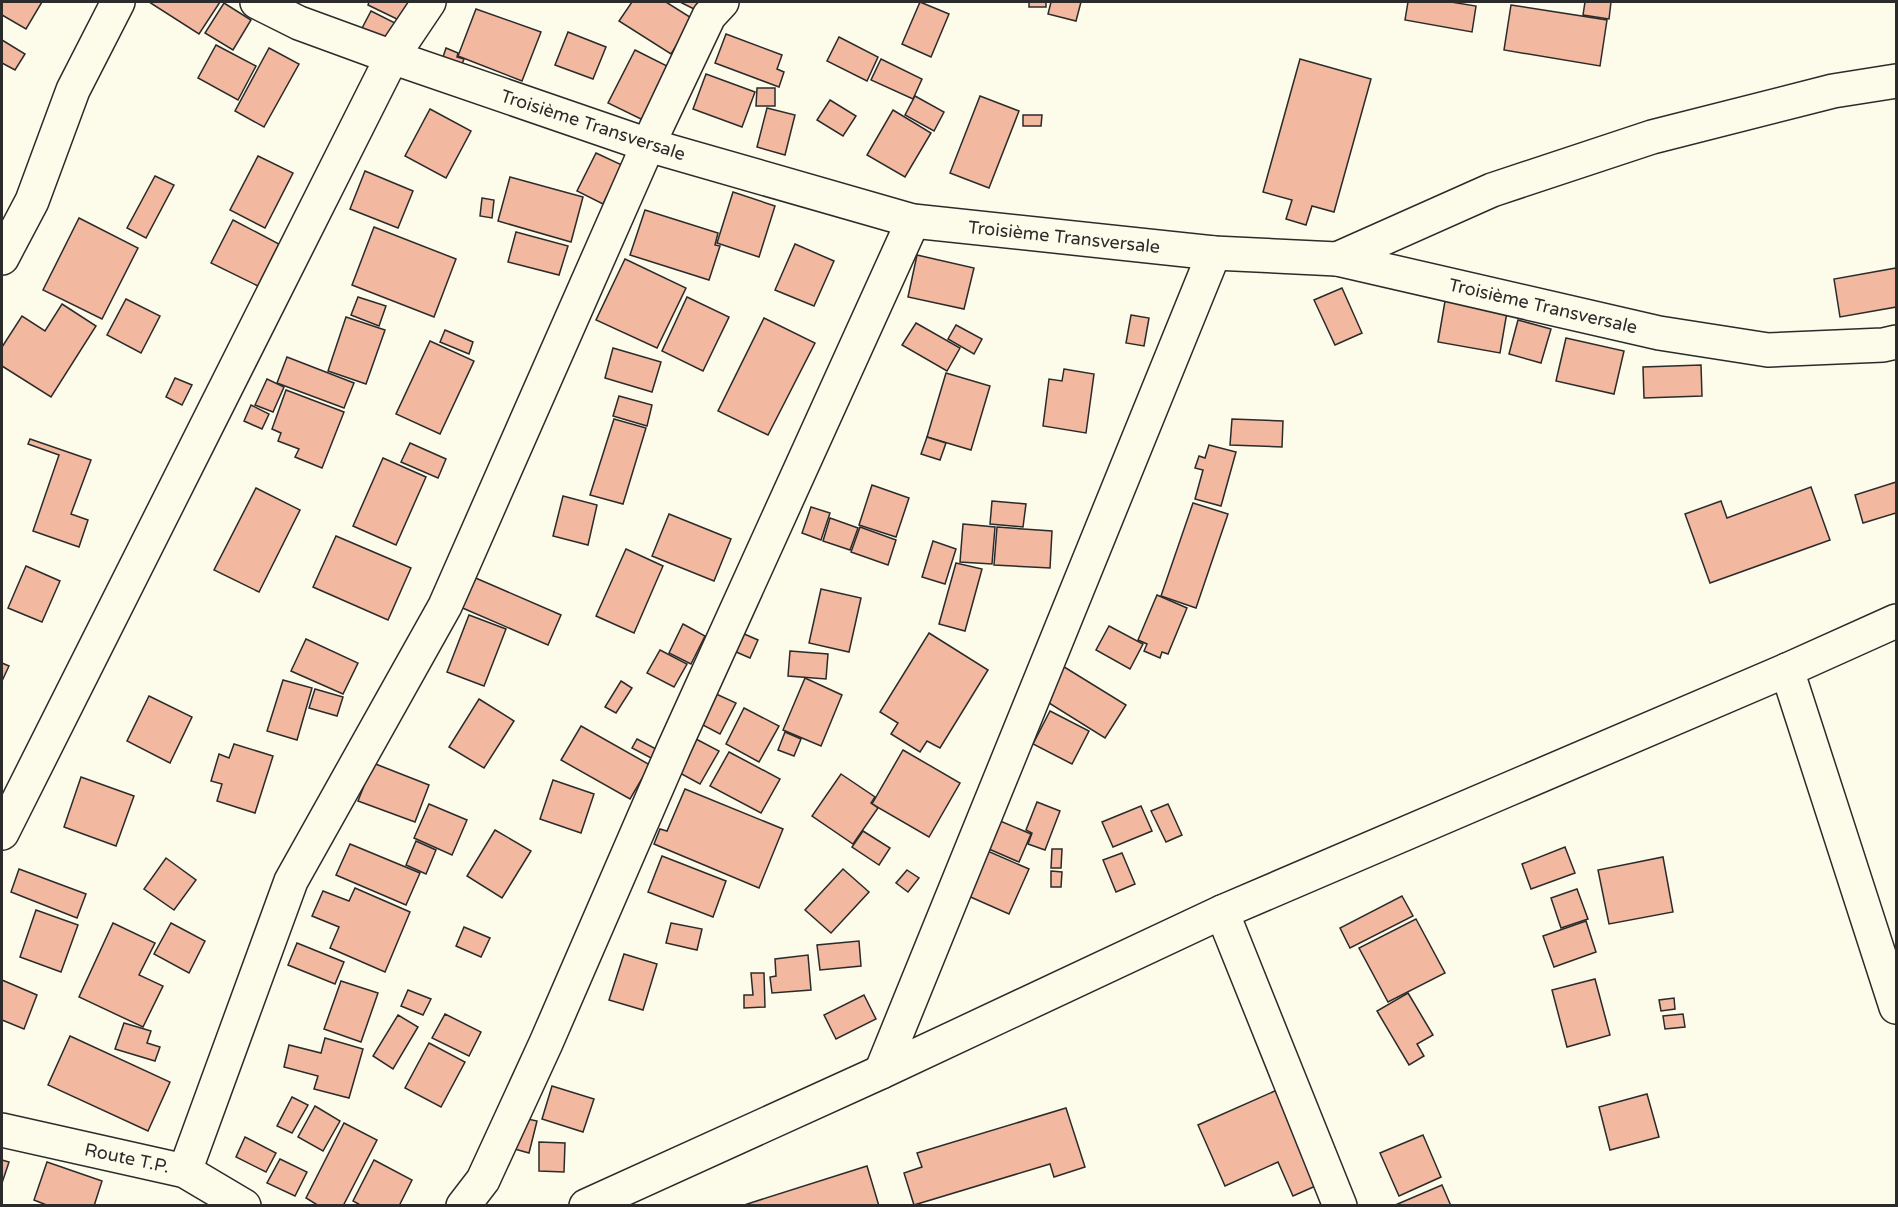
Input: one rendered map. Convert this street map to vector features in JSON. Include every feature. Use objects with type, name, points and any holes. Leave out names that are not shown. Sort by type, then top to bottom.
[{"type":"street","points":[[2,258],[32,201],[73,90],[118,2]]},
{"type":"street","name":"Troisième Transversale","points":[[257,2],[298,23],[648,145],[913,221],[1214,253],[1337,259],[1659,333],[1768,350],[1883,345],[1896,342]]},
{"type":"street","points":[[2,833],[392,57],[429,2]]},
{"type":"street","points":[[185,1171],[291,881],[445,606],[648,145],[710,16],[722,2]]},
{"type":"street","points":[[1337,259],[1492,190],[1652,137],[1833,91],[1896,81]]},
{"type":"street","points":[[463,1206],[483,1180],[542,1053],[679,738],[913,221]]},
{"type":"street","points":[[881,1072],[1214,253]]},
{"type":"street","points":[[586,1206],[881,1072],[1222,912],[1896,621]]},
{"type":"street","points":[[1787,670],[1896,1006]]},
{"type":"street","points":[[1222,912],[1340,1206]]},
{"type":"street","name":"Route T.P.","points":[[2,1130],[185,1171],[244,1206]]},
{"type":"building","points":[[2,2],[42,2],[26,29],[2,15]]},
{"type":"building","points":[[149,2],[220,2],[199,34]]},
{"type":"building","points":[[369,2],[411,2],[401,21],[368,5]]},
{"type":"building","points":[[632,2],[666,2],[693,19],[671,54],[619,21]]},
{"type":"building","points":[[680,2],[698,2],[694,9]]},
{"type":"building","points":[[920,2],[949,14],[931,57],[902,44]]},
{"type":"building","points":[[1029,2],[1046,2],[1046,7],[1029,7]]},
{"type":"building","points":[[1051,2],[1081,2],[1076,21],[1048,14]]},
{"type":"building","points":[[1408,2],[1451,2],[1476,6],[1472,32],[1405,20]]},
{"type":"building","points":[[1585,2],[1611,2],[1609,19],[1583,15]]},
{"type":"building","points":[[224,3],[251,20],[233,50],[205,33]]},
{"type":"building","points":[[1511,5],[1607,20],[1600,66],[1504,50]]},
{"type":"building","points":[[476,9],[541,32],[522,81],[458,56]]},
{"type":"building","points":[[371,11],[399,25],[388,48],[359,34]]},
{"type":"building","points":[[568,32],[606,47],[593,79],[555,65]]},
{"type":"building","points":[[726,34],[782,55],[777,69],[784,72],[779,87],[715,63]]},
{"type":"building","points":[[839,37],[878,57],[867,81],[827,61]]},
{"type":"building","points":[[2,40],[25,54],[15,70],[2,63]]},
{"type":"building","points":[[216,45],[256,66],[238,100],[198,78]]},
{"type":"building","points":[[269,48],[299,64],[264,127],[235,111]]},
{"type":"building","points":[[446,48],[458,53],[457,57],[464,59],[459,72],[440,66]]},
{"type":"building","points":[[635,50],[669,67],[643,120],[608,103]]},
{"type":"building","points":[[881,59],[922,79],[913,99],[871,80]]},
{"type":"building","points":[[1300,59],[1371,79],[1334,212],[1312,206],[1306,225],[1286,219],[1292,200],[1263,192]]},
{"type":"building","points":[[706,74],[755,92],[742,127],[693,109]]},
{"type":"building","points":[[757,88],[775,88],[775,106],[756,106]]},
{"type":"building","points":[[915,96],[944,112],[934,131],[905,115]]},
{"type":"building","points":[[980,96],[1019,111],[989,188],[950,173]]},
{"type":"building","points":[[830,100],[856,116],[843,136],[817,120]]},
{"type":"building","points":[[767,108],[795,115],[785,155],[757,147]]},
{"type":"building","points":[[430,109],[471,131],[446,178],[405,156]]},
{"type":"building","points":[[893,110],[931,133],[905,177],[867,155]]},
{"type":"building","points":[[1023,115],[1042,115],[1041,126],[1023,126]]},
{"type":"building","points":[[596,153],[622,165],[603,204],[577,191]]},
{"type":"building","points":[[258,156],[293,173],[265,228],[230,210]]},
{"type":"building","points":[[365,171],[413,191],[398,228],[350,209]]},
{"type":"building","points":[[155,176],[174,185],[146,238],[127,228]]},
{"type":"building","points":[[510,177],[583,197],[571,242],[498,221]]},
{"type":"building","points":[[733,192],[775,206],[759,257],[717,243]]},
{"type":"building","points":[[482,198],[494,200],[492,218],[480,216]]},
{"type":"building","points":[[645,210],[718,233],[715,245],[720,246],[709,280],[630,255]]},
{"type":"building","points":[[79,218],[138,248],[102,319],[43,290]]},
{"type":"building","points":[[233,220],[279,244],[258,286],[211,263]]},
{"type":"building","points":[[374,227],[456,259],[434,317],[352,285]]},
{"type":"building","points":[[516,232],[568,246],[559,275],[508,262]]},
{"type":"building","points":[[795,244],[834,261],[814,306],[775,290]]},
{"type":"building","points":[[917,255],[974,268],[964,309],[908,297]]},
{"type":"building","points":[[625,259],[686,288],[657,348],[596,320]]},
{"type":"building","points":[[1896,268],[1896,307],[1840,317],[1834,279]]},
{"type":"building","points":[[1342,288],[1362,333],[1335,345],[1314,300]]},
{"type":"building","points":[[358,297],[386,306],[379,326],[351,315]]},
{"type":"building","points":[[687,297],[729,317],[703,371],[662,351]]},
{"type":"building","points":[[126,299],[160,316],[141,353],[107,335]]},
{"type":"building","points":[[1445,301],[1507,312],[1500,353],[1438,342]]},
{"type":"building","points":[[62,304],[96,326],[51,397],[2,366],[2,347],[22,316],[45,331]]},
{"type":"building","points":[[1131,315],[1149,318],[1144,346],[1126,343]]},
{"type":"building","points":[[346,317],[385,330],[366,384],[328,371]]},
{"type":"building","points":[[764,318],[815,343],[768,435],[718,411]]},
{"type":"building","points":[[1518,320],[1551,329],[1541,363],[1509,354]]},
{"type":"building","points":[[916,323],[960,348],[947,371],[902,345]]},
{"type":"building","points":[[956,325],[982,339],[974,354],[948,339]]},
{"type":"building","points":[[445,330],[473,342],[469,354],[440,342]]},
{"type":"building","points":[[1566,338],[1624,351],[1614,394],[1556,381]]},
{"type":"building","points":[[430,341],[474,361],[440,434],[396,414]]},
{"type":"building","points":[[613,348],[661,362],[652,392],[605,378]]},
{"type":"building","points":[[287,357],[354,383],[344,408],[277,383]]},
{"type":"building","points":[[1701,365],[1702,396],[1644,398],[1643,367]]},
{"type":"building","points":[[1064,369],[1094,374],[1086,433],[1043,426],[1049,379],[1062,381]]},
{"type":"building","points":[[946,373],[990,386],[971,450],[927,437]]},
{"type":"building","points":[[175,378],[192,385],[182,405],[166,397]]},
{"type":"building","points":[[267,379],[284,387],[273,412],[255,405]]},
{"type":"building","points":[[286,390],[344,412],[322,468],[295,457],[299,449],[278,441],[281,433],[272,429]]},
{"type":"building","points":[[619,396],[652,405],[647,426],[613,416]]},
{"type":"building","points":[[251,405],[269,414],[262,429],[244,421]]},
{"type":"building","points":[[614,419],[646,428],[623,504],[590,495]]},
{"type":"building","points":[[1232,419],[1283,421],[1282,447],[1230,445]]},
{"type":"building","points":[[927,437],[946,443],[940,460],[921,454]]},
{"type":"building","points":[[30,439],[91,460],[71,514],[88,520],[79,547],[33,531],[59,455],[28,444]]},
{"type":"building","points":[[410,443],[446,459],[438,478],[401,462]]},
{"type":"building","points":[[1209,445],[1236,452],[1221,506],[1195,499],[1203,470],[1195,468],[1199,456],[1205,458]]},
{"type":"building","points":[[383,458],[426,477],[396,545],[353,526]]},
{"type":"building","points":[[1896,482],[1896,513],[1863,523],[1855,495]]},
{"type":"building","points":[[872,485],[909,498],[896,537],[859,525]]},
{"type":"building","points":[[1811,487],[1830,540],[1710,583],[1685,514],[1721,501],[1727,518]]},
{"type":"building","points":[[256,488],[300,510],[259,592],[214,570]]},
{"type":"building","points":[[563,496],[597,505],[588,545],[553,536]]},
{"type":"building","points":[[992,501],[1026,504],[1023,527],[990,524]]},
{"type":"building","points":[[1193,503],[1228,514],[1196,608],[1161,596]]},
{"type":"building","points":[[811,507],[830,513],[821,540],[802,533]]},
{"type":"building","points":[[669,514],[731,539],[714,581],[652,556]]},
{"type":"building","points":[[830,518],[858,528],[850,550],[823,541]]},
{"type":"building","points":[[963,524],[995,527],[992,564],[960,562]]},
{"type":"building","points":[[860,527],[896,540],[888,565],[851,552]]},
{"type":"building","points":[[997,527],[1052,531],[1050,568],[994,565]]},
{"type":"building","points":[[336,536],[411,568],[388,620],[313,587]]},
{"type":"building","points":[[933,541],[956,549],[945,584],[922,577]]},
{"type":"building","points":[[626,549],[663,566],[634,633],[596,616]]},
{"type":"building","points":[[956,563],[982,569],[965,631],[939,624]]},
{"type":"building","points":[[26,566],[60,581],[42,622],[8,608]]},
{"type":"building","points":[[471,576],[561,615],[548,645],[458,606]]},
{"type":"building","points":[[821,589],[861,598],[849,652],[809,643]]},
{"type":"building","points":[[1157,595],[1187,608],[1168,654],[1162,652],[1160,658],[1144,651],[1147,644],[1138,640]]},
{"type":"building","points":[[469,615],[506,629],[484,686],[447,672]]},
{"type":"building","points":[[683,624],[705,636],[691,664],[669,653]]},
{"type":"building","points":[[1109,626],[1143,644],[1130,669],[1096,650]]},
{"type":"building","points":[[742,633],[758,640],[750,658],[734,651]]},
{"type":"building","points":[[929,633],[988,670],[940,748],[927,741],[920,752],[891,734],[898,723],[880,712]]},
{"type":"building","points":[[306,639],[358,663],[343,694],[291,671]]},
{"type":"building","points":[[660,650],[687,664],[674,687],[647,673]]},
{"type":"building","points":[[790,651],[828,654],[826,679],[788,676]]},
{"type":"building","points":[[2,663],[9,666],[2,681]]},
{"type":"building","points":[[1061,665],[1126,705],[1105,738],[1041,698]]},
{"type":"building","points":[[805,678],[842,695],[821,746],[783,730]]},
{"type":"building","points":[[283,680],[312,688],[297,740],[267,731]]},
{"type":"building","points":[[621,681],[632,688],[616,713],[605,707]]},
{"type":"building","points":[[315,689],[343,697],[337,716],[309,708]]},
{"type":"building","points":[[714,693],[736,703],[720,734],[699,723]]},
{"type":"building","points":[[149,696],[192,717],[170,763],[127,741]]},
{"type":"building","points":[[479,699],[514,721],[484,768],[449,747]]},
{"type":"building","points":[[744,708],[779,726],[759,762],[726,744]]},
{"type":"building","points":[[1050,711],[1089,731],[1072,764],[1033,744]]},
{"type":"building","points":[[581,726],[650,765],[630,799],[561,760]]},
{"type":"building","points":[[785,732],[801,739],[794,756],[778,750]]},
{"type":"building","points":[[637,739],[658,750],[653,759],[632,748]]},
{"type":"building","points":[[696,739],[719,751],[700,784],[678,772]]},
{"type":"building","points":[[234,744],[273,756],[255,813],[217,801],[222,784],[211,781],[219,754],[229,758]]},
{"type":"building","points":[[903,750],[960,783],[929,837],[872,804]]},
{"type":"building","points":[[729,752],[780,779],[761,813],[710,786]]},
{"type":"building","points":[[373,763],[429,785],[415,822],[358,801]]},
{"type":"building","points":[[841,774],[875,797],[871,803],[878,808],[853,844],[812,816]]},
{"type":"building","points":[[81,777],[134,796],[116,846],[64,827]]},
{"type":"building","points":[[553,780],[594,794],[581,833],[540,819]]},
{"type":"building","points":[[685,789],[783,829],[759,888],[654,844],[660,829],[667,831]]},
{"type":"building","points":[[1037,802],[1060,811],[1045,850],[1028,844],[1032,833],[1026,830]]},
{"type":"building","points":[[429,804],[467,820],[452,855],[414,838]]},
{"type":"building","points":[[1168,804],[1182,835],[1166,842],[1151,811]]},
{"type":"building","points":[[1141,806],[1152,831],[1113,847],[1102,822]]},
{"type":"building","points":[[993,818],[1031,834],[1019,862],[982,846]]},
{"type":"building","points":[[495,830],[531,851],[502,898],[467,876]]},
{"type":"building","points":[[863,831],[890,848],[879,865],[852,847]]},
{"type":"building","points":[[416,841],[436,850],[426,874],[406,865]]},
{"type":"building","points":[[350,844],[420,873],[406,905],[336,875]]},
{"type":"building","points":[[976,846],[1029,869],[1009,914],[957,891]]},
{"type":"building","points":[[1565,847],[1575,873],[1531,889],[1522,864]]},
{"type":"building","points":[[1052,849],[1062,849],[1061,868],[1051,868]]},
{"type":"building","points":[[1122,853],[1135,884],[1116,892],[1103,860]]},
{"type":"building","points":[[662,856],[726,881],[713,917],[648,892]]},
{"type":"building","points":[[1663,857],[1673,912],[1609,924],[1598,870]]},
{"type":"building","points":[[166,858],[196,880],[174,910],[144,889]]},
{"type":"building","points":[[19,869],[86,894],[77,918],[11,892]]},
{"type":"building","points":[[843,869],[869,892],[831,933],[805,910]]},
{"type":"building","points":[[907,870],[919,878],[908,892],[896,883]]},
{"type":"building","points":[[1051,871],[1062,872],[1061,887],[1051,887]]},
{"type":"building","points":[[355,888],[410,912],[385,972],[330,948],[339,927],[312,916],[323,891],[349,901]]},
{"type":"building","points":[[1577,889],[1588,919],[1561,928],[1551,898]]},
{"type":"building","points":[[1402,896],[1413,916],[1350,948],[1340,928]]},
{"type":"building","points":[[36,910],[78,925],[61,972],[20,957]]},
{"type":"building","points":[[1416,919],[1445,973],[1388,1002],[1359,948]]},
{"type":"building","points":[[1586,921],[1596,952],[1554,967],[1543,936]]},
{"type":"building","points":[[113,923],[155,943],[139,975],[163,986],[143,1027],[79,997]]},
{"type":"building","points":[[171,923],[205,941],[189,973],[154,954]]},
{"type":"building","points":[[671,923],[702,929],[697,950],[666,943]]},
{"type":"building","points":[[464,927],[490,938],[481,957],[456,946]]},
{"type":"building","points":[[859,941],[861,966],[820,970],[817,945]]},
{"type":"building","points":[[297,943],[344,962],[335,984],[288,965]]},
{"type":"building","points":[[624,954],[657,964],[643,1010],[609,1000]]},
{"type":"building","points":[[808,955],[811,990],[772,993],[770,977],[776,976],[775,959]]},
{"type":"building","points":[[751,973],[764,973],[765,1007],[744,1008],[744,995],[753,995]]},
{"type":"building","points":[[1595,979],[1610,1035],[1567,1047],[1552,990]]},
{"type":"building","points":[[2,980],[37,995],[24,1029],[2,1020]]},
{"type":"building","points":[[341,981],[378,993],[361,1042],[324,1029]]},
{"type":"building","points":[[408,990],[431,999],[423,1015],[401,1006]]},
{"type":"building","points":[[1408,993],[1433,1035],[1417,1044],[1424,1056],[1409,1065],[1377,1011]]},
{"type":"building","points":[[864,995],[876,1019],[836,1039],[824,1015]]},
{"type":"building","points":[[1674,998],[1675,1009],[1661,1011],[1659,1000]]},
{"type":"building","points":[[445,1014],[481,1032],[469,1056],[432,1038]]},
{"type":"building","points":[[1683,1014],[1685,1027],[1665,1029],[1663,1016]]},
{"type":"building","points":[[398,1015],[418,1027],[393,1069],[373,1056]]},
{"type":"building","points":[[124,1023],[151,1031],[147,1043],[160,1047],[155,1061],[115,1049]]},
{"type":"building","points":[[70,1036],[170,1082],[148,1131],[48,1085]]},
{"type":"building","points":[[325,1038],[363,1049],[349,1098],[314,1089],[318,1076],[284,1067],[289,1045],[321,1053]]},
{"type":"building","points":[[429,1043],[465,1062],[441,1107],[405,1088]]},
{"type":"building","points":[[552,1086],[594,1099],[583,1132],[542,1119]]},
{"type":"building","points":[[1277,1090],[1320,1184],[1293,1196],[1278,1162],[1225,1186],[1198,1125]]},
{"type":"building","points":[[1647,1094],[1659,1137],[1610,1150],[1599,1107]]},
{"type":"building","points":[[292,1097],[308,1105],[292,1133],[277,1126]]},
{"type":"building","points":[[315,1106],[340,1121],[323,1151],[298,1137]]},
{"type":"building","points":[[1066,1108],[1085,1167],[1054,1177],[1050,1164],[914,1205],[904,1173],[922,1167],[917,1153]]},
{"type":"building","points":[[519,1117],[537,1121],[529,1153],[511,1148]]},
{"type":"building","points":[[344,1123],[377,1140],[343,1206],[319,1206],[306,1198]]},
{"type":"building","points":[[1423,1135],[1441,1177],[1399,1196],[1380,1153]]},
{"type":"building","points":[[245,1137],[276,1153],[266,1172],[236,1157]]},
{"type":"building","points":[[539,1142],[565,1143],[564,1172],[539,1171]]},
{"type":"building","points":[[280,1159],[307,1172],[295,1196],[267,1183]]},
{"type":"building","points":[[2,1160],[9,1162],[2,1183]]},
{"type":"building","points":[[374,1160],[412,1180],[399,1206],[362,1206],[353,1201]]},
{"type":"building","points":[[47,1162],[102,1181],[94,1206],[49,1206],[34,1200]]},
{"type":"building","points":[[867,1166],[879,1206],[744,1206],[744,1205]]},
{"type":"building","points":[[1442,1185],[1451,1206],[1393,1206]]}]
